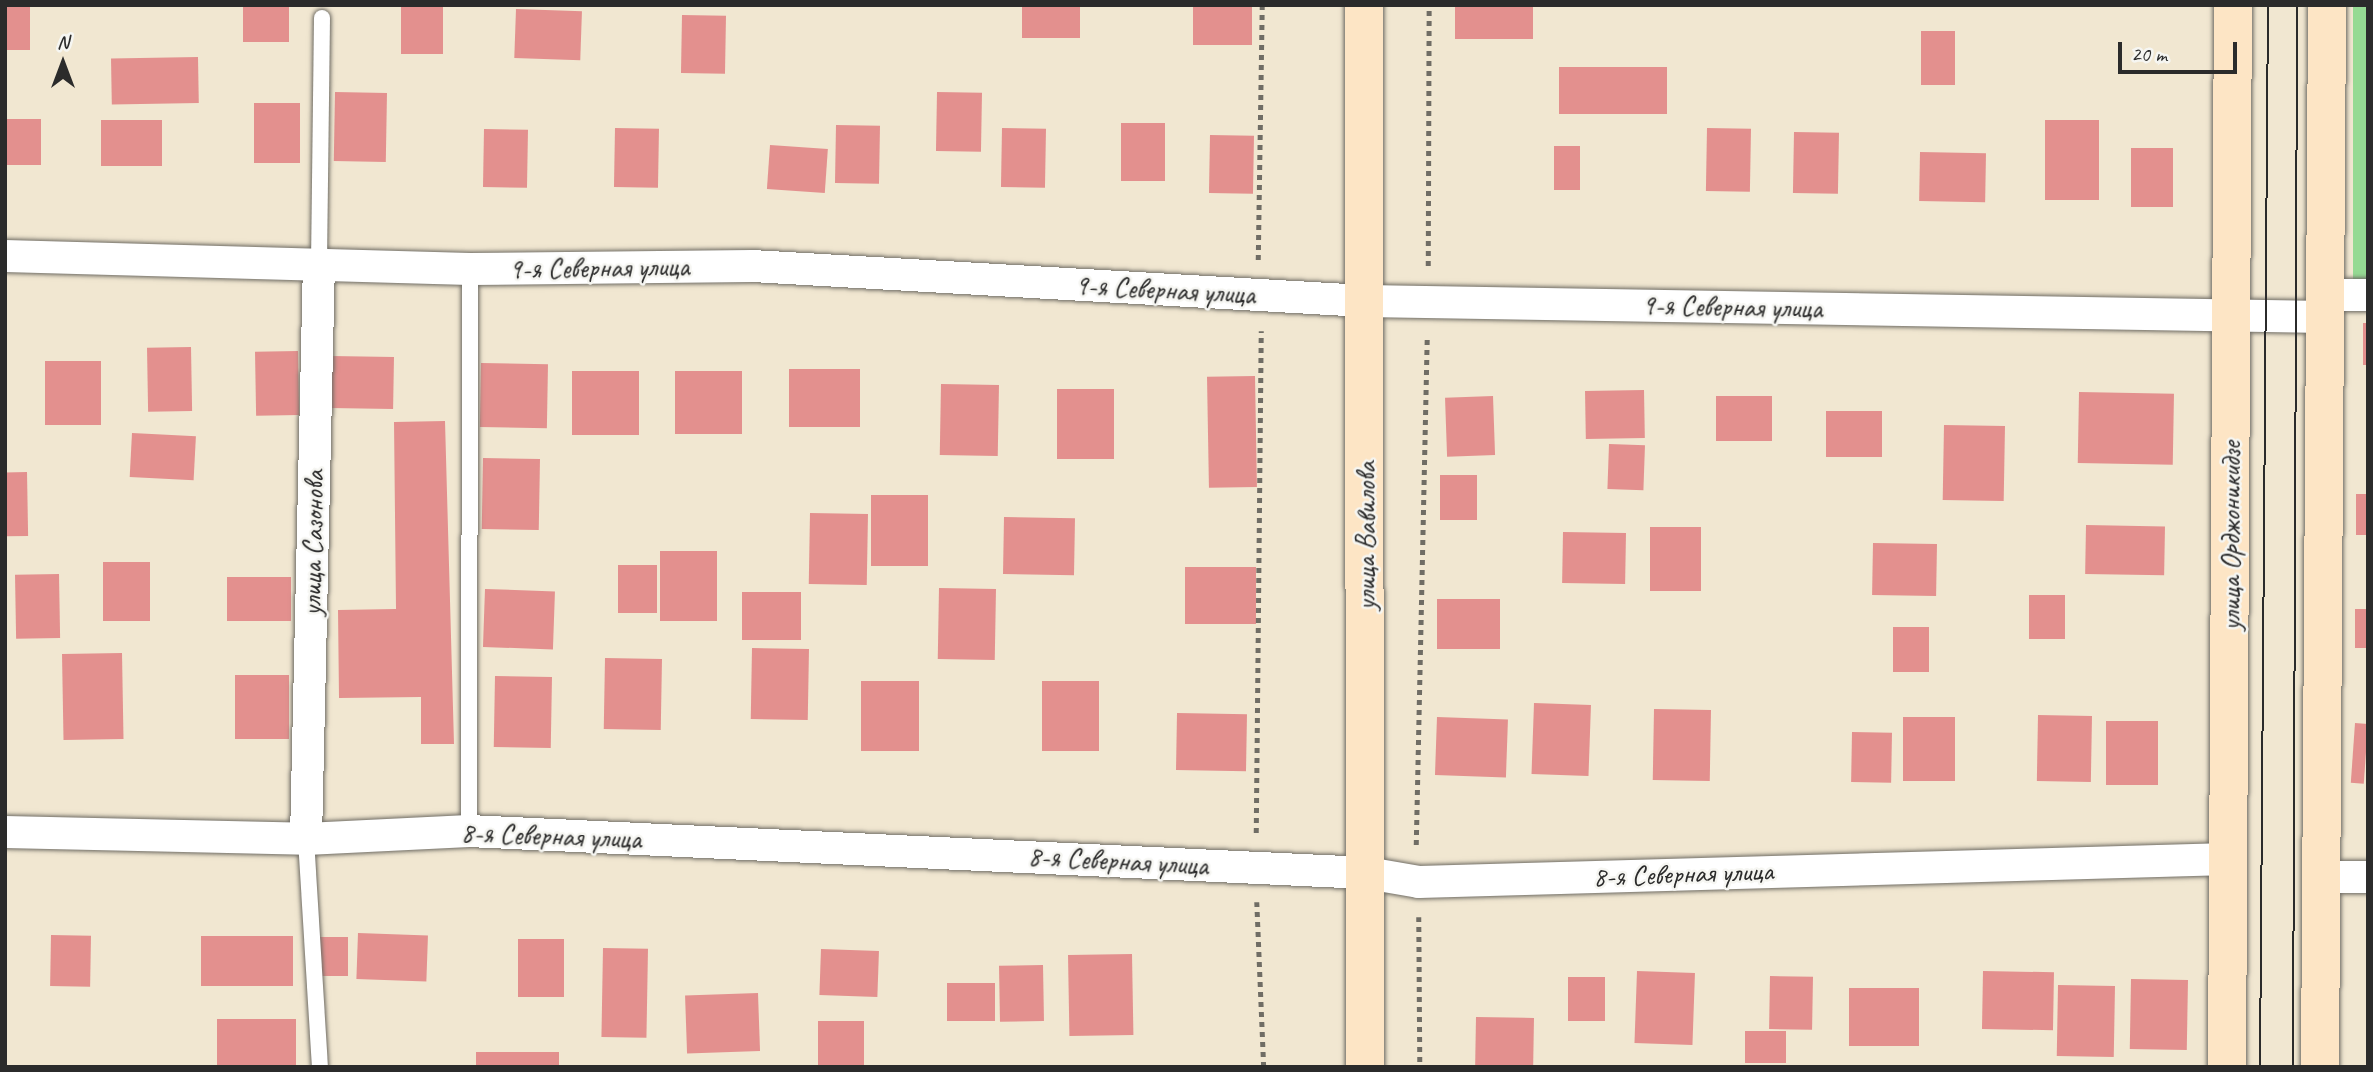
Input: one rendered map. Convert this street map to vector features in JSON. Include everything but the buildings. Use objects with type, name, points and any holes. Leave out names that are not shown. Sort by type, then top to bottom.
[{"type":"main road","name":"улица Вавилова","points":[[1364,5],[1367,873],[1365,1067]]},
{"type":"main road","name":"улица Орджоникидзе","points":[[2227,1067],[2233,5]]},
{"type":"main road","points":[[2320,1067],[2327,5]]},
{"type":"street","name":"9-я Северная улица","points":[[5,256],[470,269],[752,266],[1365,302],[2233,316],[2326,306],[2368,295]]},
{"type":"street","name":"улица Сазонова","points":[[306,839],[319,263]]},
{"type":"street","name":"8-я Северная улица","points":[[5,832],[306,839],[469,831],[1256,867],[1367,873],[1419,882],[2229,859]]},
{"type":"street","points":[[2322,877],[2368,877]]},
{"type":"lane","name":"улица Сазонова","points":[[319,263],[322,18]]},
{"type":"lane","points":[[469,831],[470,269]]},
{"type":"lane","name":"улица Сазонова","points":[[306,839],[320,1067]]},
{"type":"path","points":[[1262,5],[1257,295],[1265,367],[1256,867],[1264,1067]]},
{"type":"path","points":[[1420,1067],[1419,882],[1414,814],[1422,785],[1429,5]]},
{"type":"green space","points":[[2353,5],[2368,5],[2368,281],[2353,281]]},
{"type":"tram line","points":[[2260,1067],[2268,5]]},
{"type":"tram line","points":[[2293,1067],[2297,5]]}]
